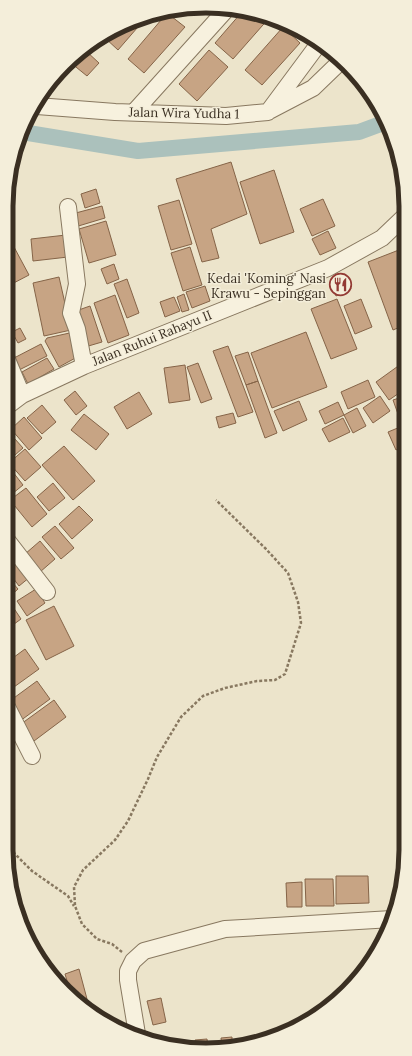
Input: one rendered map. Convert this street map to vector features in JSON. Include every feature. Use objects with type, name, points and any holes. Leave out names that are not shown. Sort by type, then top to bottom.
[{"type":"street","points":[[134,112],[223,14]]},
{"type":"street","points":[[268,112],[316,48]]},
{"type":"street","points":[[268,112],[313,88],[337,65]]},
{"type":"street","name":"Jalan Wira Yudha 1","points":[[41,106],[115,112],[226,116],[268,112]]},
{"type":"street","points":[[68,207],[77,284],[71,313],[77,329],[84,366]]},
{"type":"street","name":"Jalan Ruhui Rahayu II","points":[[13,402],[22,395],[84,366],[328,268],[382,238],[399,222]]},
{"type":"street","points":[[13,374],[22,395]]},
{"type":"street","points":[[13,548],[47,592]]},
{"type":"street","points":[[13,719],[32,756]]},
{"type":"street","points":[[136,1030],[128,980],[128,971],[133,961],[144,952],[225,929],[386,919]]},
{"type":"path","points":[[75,906],[74,887],[82,870],[115,840],[128,821],[157,757],[181,717],[203,696],[225,688],[257,681],[275,680],[285,674],[301,623],[298,602],[288,573],[216,500]]},
{"type":"path","points":[[13,851],[32,871],[68,896],[75,906],[82,924],[96,938],[112,944],[133,961]]},
{"type":"building","points":[[171,16],[185,27],[144,73],[128,59],[162,18]]},
{"type":"building","points":[[238,16],[265,22],[233,59],[215,43]]},
{"type":"building","points":[[140,25],[118,50],[108,40]]},
{"type":"building","points":[[282,29],[288,32],[300,43],[262,85],[245,70]]},
{"type":"building","points":[[209,50],[228,67],[197,101],[179,84]]},
{"type":"building","points":[[89,53],[99,63],[87,76],[74,66]]},
{"type":"building","points":[[231,162],[247,214],[211,229],[219,258],[202,262],[176,179]]},
{"type":"building","points":[[274,170],[294,232],[260,244],[240,182]]},
{"type":"building","points":[[96,189],[100,203],[85,208],[81,194]]},
{"type":"building","points":[[323,199],[335,226],[312,236],[300,209]]},
{"type":"building","points":[[179,200],[192,244],[171,250],[158,206]]},
{"type":"building","points":[[102,206],[105,218],[75,227],[72,214]]},
{"type":"building","points":[[106,221],[116,255],[89,263],[79,229]]},
{"type":"building","points":[[328,231],[336,248],[320,255],[312,239]]},
{"type":"building","points":[[66,235],[68,257],[33,261],[31,239]]},
{"type":"building","points":[[13,245],[29,275],[13,283]]},
{"type":"building","points":[[190,247],[202,285],[183,291],[171,253]]},
{"type":"building","points":[[399,250],[399,328],[393,330],[368,262]]},
{"type":"building","points":[[114,264],[119,279],[107,284],[101,269]]},
{"type":"building","name":"Kedai 'Koming' Nasi Krawu - Sepinggan","points":[[345,274],[351,289],[336,296],[330,282]]},
{"type":"building","points":[[59,277],[71,330],[44,336],[33,283]]},
{"type":"building","points":[[127,279],[139,313],[127,318],[114,284]]},
{"type":"building","points":[[205,286],[210,301],[192,308],[186,292]]},
{"type":"building","points":[[184,294],[189,310],[182,312],[177,297]]},
{"type":"building","points":[[115,295],[129,335],[108,343],[94,303]]},
{"type":"building","points":[[174,297],[180,311],[165,317],[160,302]]},
{"type":"building","points":[[337,299],[357,349],[331,359],[311,309]]},
{"type":"building","points":[[361,299],[372,327],[355,334],[344,306]]},
{"type":"building","points":[[90,306],[102,342],[85,347],[73,312]]},
{"type":"building","points":[[20,328],[26,339],[18,343],[13,332]]},
{"type":"building","points":[[74,332],[79,356],[59,367],[45,341],[47,338]]},
{"type":"building","points":[[306,332],[327,387],[272,408],[251,353]]},
{"type":"building","points":[[41,344],[47,356],[19,370],[14,358]]},
{"type":"building","points":[[228,346],[253,412],[238,417],[213,351]]},
{"type":"building","points":[[248,352],[258,381],[246,385],[235,356]]},
{"type":"building","points":[[47,358],[54,369],[28,384],[22,372]]},
{"type":"building","points":[[198,363],[212,399],[201,403],[187,367]]},
{"type":"building","points":[[185,365],[190,400],[169,403],[164,368]]},
{"type":"building","points":[[399,365],[399,393],[389,400],[376,382]]},
{"type":"building","points":[[368,380],[375,397],[348,409],[341,392]]},
{"type":"building","points":[[258,381],[277,433],[265,438],[246,385]]},
{"type":"building","points":[[75,391],[87,406],[76,415],[64,400]]},
{"type":"building","points":[[139,392],[152,414],[127,429],[114,407]]},
{"type":"building","points":[[380,396],[390,411],[373,423],[363,408]]},
{"type":"building","points":[[399,398],[399,414],[398,414],[393,400]]},
{"type":"building","points":[[299,401],[307,420],[283,431],[274,411]]},
{"type":"building","points":[[338,402],[344,415],[325,424],[319,411]]},
{"type":"building","points":[[42,405],[56,422],[42,434],[27,418]]},
{"type":"building","points":[[357,408],[366,426],[353,433],[344,415]]},
{"type":"building","points":[[233,413],[236,423],[219,428],[216,417]]},
{"type":"building","points":[[84,414],[109,434],[96,450],[71,430]]},
{"type":"building","points":[[24,417],[42,438],[29,450],[13,431],[13,427]]},
{"type":"building","points":[[343,418],[350,432],[329,442],[322,429]]},
{"type":"building","points":[[399,427],[399,448],[396,450],[388,432]]},
{"type":"building","points":[[13,437],[23,448],[13,457]]},
{"type":"building","points":[[64,446],[95,481],[73,500],[42,465]]},
{"type":"building","points":[[25,449],[41,467],[25,481],[13,468],[13,460]]},
{"type":"building","points":[[13,472],[23,485],[13,493]]},
{"type":"building","points":[[53,483],[65,498],[49,511],[37,497]]},
{"type":"building","points":[[26,488],[47,514],[32,527],[13,504],[13,498]]},
{"type":"building","points":[[79,506],[93,520],[72,539],[59,524]]},
{"type":"building","points":[[55,526],[74,548],[61,559],[42,537]]},
{"type":"building","points":[[40,541],[55,559],[40,572],[25,554]]},
{"type":"building","points":[[17,561],[30,577],[19,586],[13,578],[13,565]]},
{"type":"building","points":[[13,583],[18,589],[13,594]]},
{"type":"building","points":[[36,589],[45,603],[27,616],[17,601]]},
{"type":"building","points":[[54,606],[74,646],[46,660],[26,620]]},
{"type":"building","points":[[13,607],[21,619],[13,625]]},
{"type":"building","points":[[25,649],[39,669],[13,688],[13,658]]},
{"type":"building","points":[[37,681],[50,699],[20,721],[13,711],[13,699]]},
{"type":"building","points":[[54,700],[66,717],[34,741],[21,724]]},
{"type":"building","points":[[336,876],[368,876],[369,903],[336,904]]},
{"type":"building","points":[[305,879],[333,879],[334,906],[306,906]]},
{"type":"building","points":[[302,882],[302,907],[287,907],[286,883]]},
{"type":"building","points":[[79,969],[87,999],[85,1000],[68,984],[65,974]]},
{"type":"building","points":[[161,998],[166,1022],[153,1025],[147,1001]]},
{"type":"building","points":[[232,1037],[232,1041],[222,1043],[221,1038]]},
{"type":"building","points":[[207,1039],[208,1043],[195,1043],[195,1040]]},
{"type":"waterway","points":[[28,133],[138,151],[359,132],[380,124]]},
{"type":"place","name":"Kedai 'Koming' Nasi Krawu - Sepinggan","points":[[341,285]]}]
